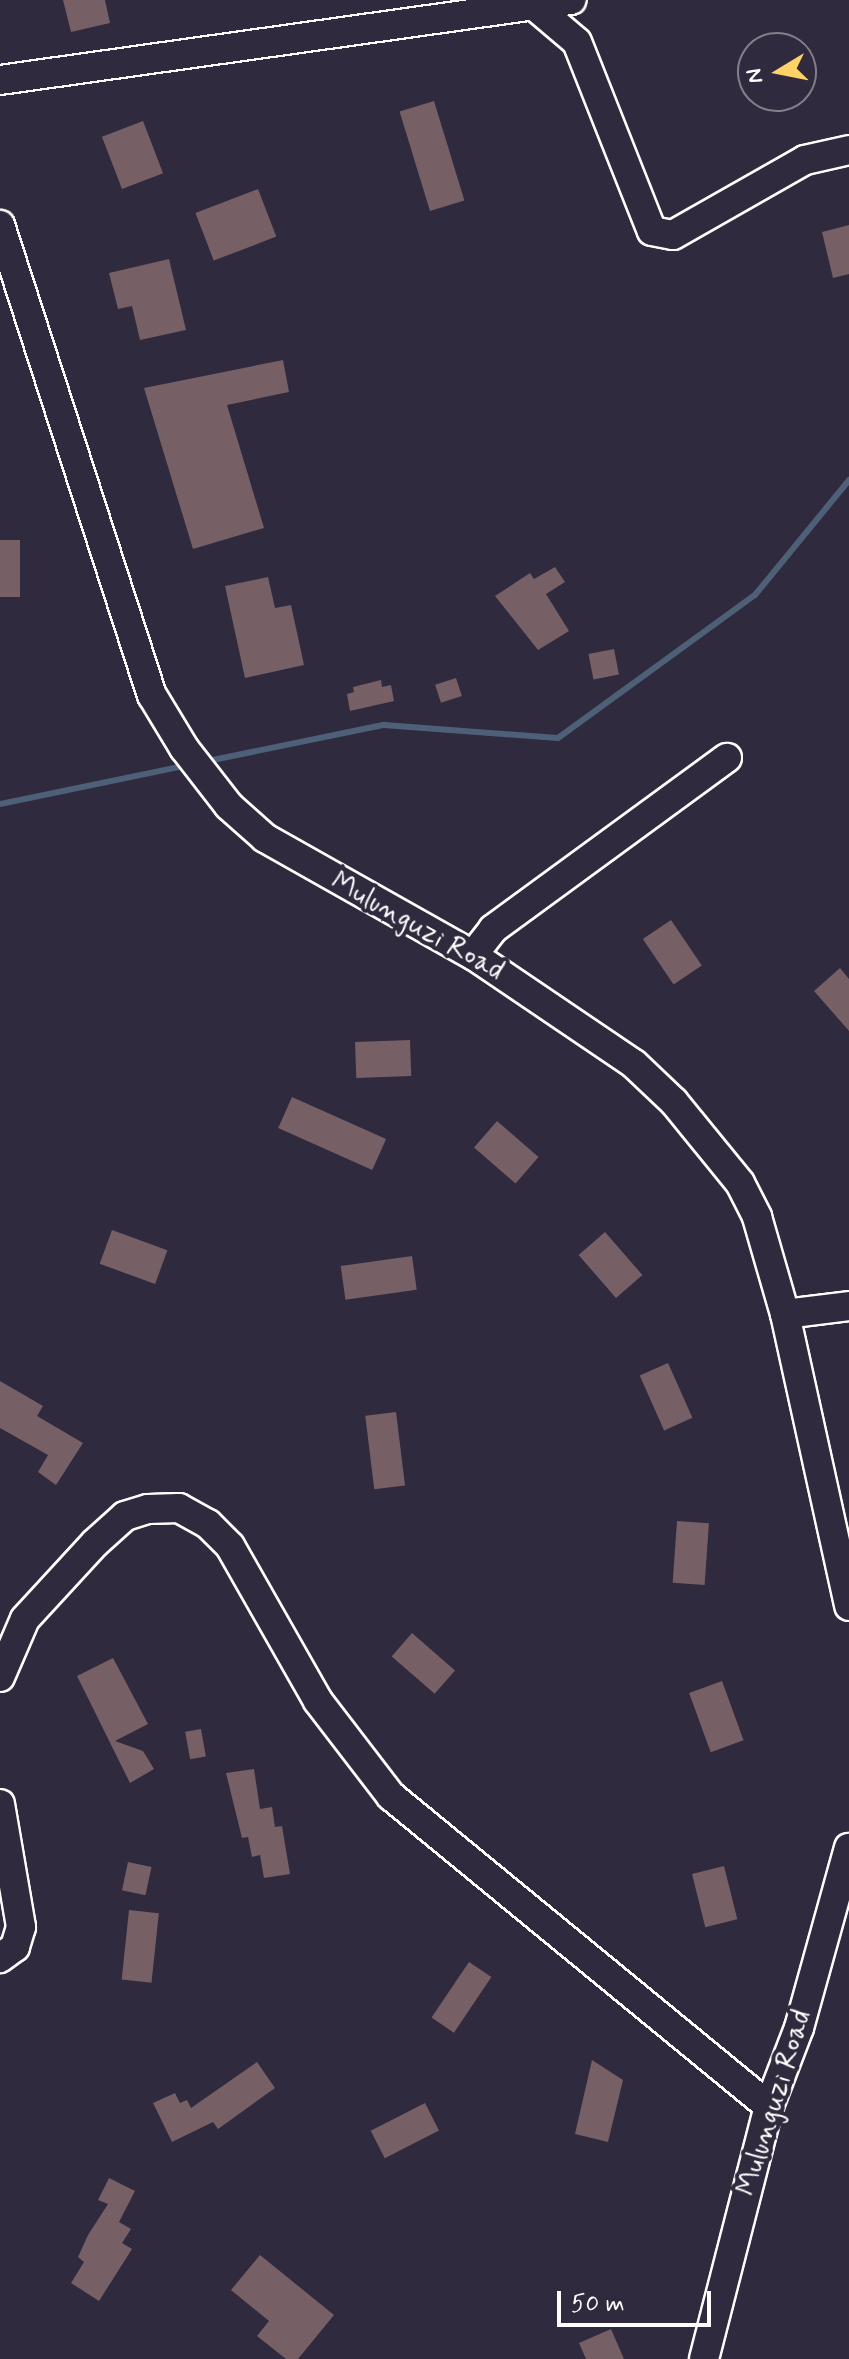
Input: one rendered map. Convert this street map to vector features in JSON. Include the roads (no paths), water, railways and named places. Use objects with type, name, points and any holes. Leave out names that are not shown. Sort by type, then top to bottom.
[{"type":"street","points":[[0,80],[537,8],[571,0]]},
{"type":"street","points":[[537,8],[577,42],[652,231],[673,235],[805,160],[849,150]]},
{"type":"street","name":"Mulunguzi Road","points":[[0,225],[152,695],[184,748],[229,806],[265,838],[473,955],[591,1032],[674,1102],[740,1183],[757,1217],[785,1314],[849,1606]]},
{"type":"street","points":[[473,955],[493,929],[727,758]]},
{"type":"street","points":[[785,1314],[849,1306]]},
{"type":"street","points":[[0,1677],[25,1619],[95,1543],[125,1516],[148,1509],[179,1508],[208,1524],[230,1546],[318,1701],[391,1796],[769,2106]]},
{"type":"street","points":[[0,1804],[21,1927],[15,1947],[0,1958]]},
{"type":"street","name":"Mulunguzi Road","points":[[704,2359],[769,2106],[799,2028],[849,1848]]},
{"type":"waterway","points":[[203,762],[384,725],[558,738],[755,595],[849,480]]},
{"type":"waterway","points":[[0,804],[188,765]]}]
